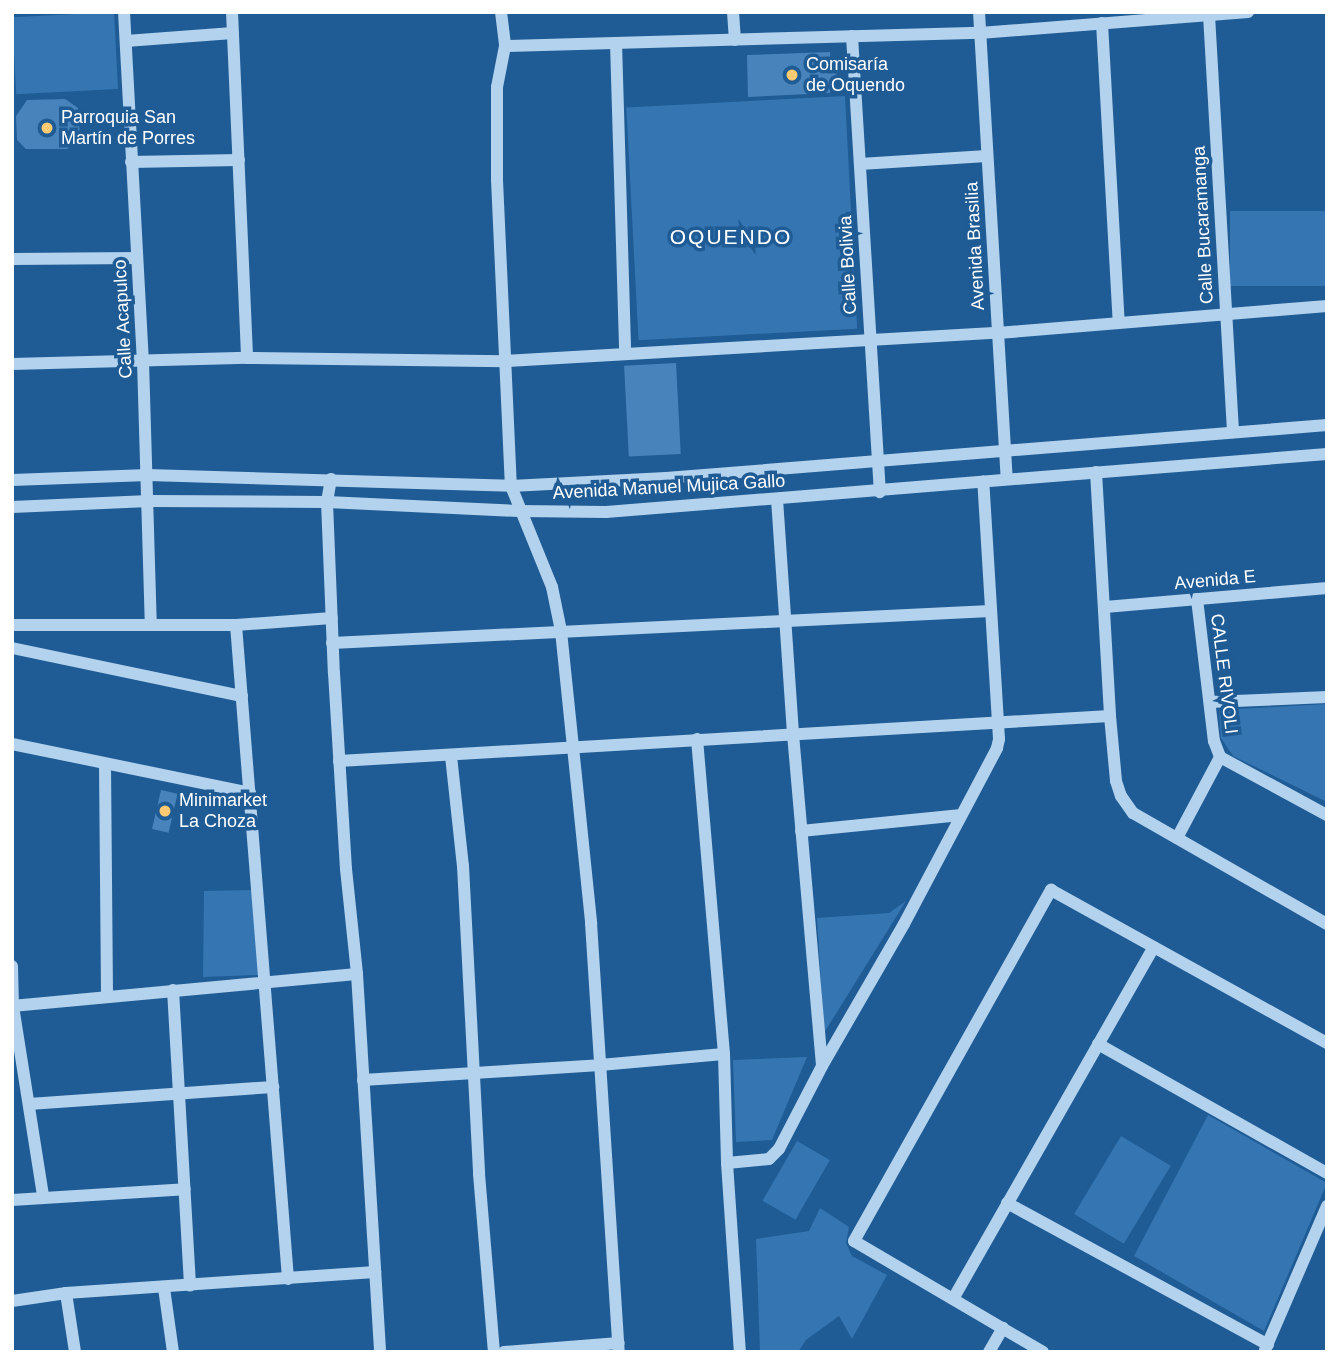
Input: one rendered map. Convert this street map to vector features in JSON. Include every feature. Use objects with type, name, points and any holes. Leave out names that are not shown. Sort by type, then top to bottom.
[{"type":"street","name":"Calle Acapulco","points":[[124,12],[143,361],[151,625]]},
{"type":"street","points":[[232,12],[247,358]]},
{"type":"street","points":[[501,12],[505,46],[497,87],[496,180],[511,486],[552,587],[561,631],[570,748],[591,923],[619,1347],[504,1352]]},
{"type":"street","points":[[733,12],[735,40]]},
{"type":"street","name":"Avenida Brasilia","points":[[979,12],[1007,478]]},
{"type":"street","points":[[505,46],[980,33],[1248,12]]},
{"type":"street","name":"Calle Bucaramanga","points":[[1209,15],[1233,432]]},
{"type":"street","points":[[1102,23],[1119,323]]},
{"type":"street","points":[[126,41],[233,33]]},
{"type":"street","name":"Calle Bolivia","points":[[852,36],[880,492]]},
{"type":"street","points":[[616,43],[625,354]]},
{"type":"street","points":[[860,164],[987,156]]},
{"type":"street","points":[[131,162],[239,160]]},
{"type":"street","points":[[12,259],[137,258]]},
{"type":"street","points":[[12,364],[247,358],[506,361],[998,333],[1327,306]]},
{"type":"street","name":"Avenida Manuel Mujica Gallo","points":[[12,480],[148,475],[511,486],[878,462],[1327,425]]},
{"type":"street","name":"Avenida Manuel Mujica Gallo","points":[[12,507],[149,501],[327,502],[519,511],[606,512],[1327,454]]},
{"type":"street","points":[[1096,472],[1110,716],[1116,781],[1121,796],[1133,813],[1327,924]]},
{"type":"street","points":[[331,479],[327,502],[332,643],[345,869],[357,974],[380,1352]]},
{"type":"street","points":[[727,1163],[769,1159],[779,1149],[822,1066],[904,924],[997,748],[998,724],[983,481]]},
{"type":"street","points":[[777,499],[793,734],[822,1066]]},
{"type":"street","name":"Avenida E","points":[[1105,607],[1327,588]]},
{"type":"street","name":"CALLE RIVOLI","points":[[1197,599],[1214,741],[1220,757],[1327,815]]},
{"type":"street","points":[[332,643],[990,611]]},
{"type":"street","points":[[12,625],[236,625],[331,618]]},
{"type":"street","points":[[236,625],[288,1279]]},
{"type":"street","points":[[12,648],[242,696]]},
{"type":"street","points":[[1210,702],[1327,696]]},
{"type":"street","points":[[339,761],[1110,716]]},
{"type":"street","points":[[698,739],[724,1054],[727,1163],[740,1352]]},
{"type":"street","points":[[12,744],[250,793]]},
{"type":"street","points":[[451,756],[463,866],[474,1072],[494,1352]]},
{"type":"street","points":[[1177,838],[1220,757]]},
{"type":"street","points":[[105,764],[107,996]]},
{"type":"street","points":[[801,831],[961,815]]},
{"type":"street","points":[[1044,1352],[854,1241],[1051,890],[1327,1043]]},
{"type":"street","points":[[953,1299],[1154,947]]},
{"type":"street","points":[[12,965],[13,1006],[43,1196]]},
{"type":"street","points":[[13,1006],[357,974]]},
{"type":"street","points":[[173,990],[190,1286]]},
{"type":"street","points":[[1098,1044],[1327,1173]]},
{"type":"street","points":[[363,1080],[724,1054]]},
{"type":"street","points":[[29,1104],[274,1087]]},
{"type":"street","points":[[12,1200],[186,1189]]},
{"type":"street","points":[[1007,1203],[1266,1348],[1327,1206]]},
{"type":"street","points":[[12,1301],[66,1293],[164,1289],[375,1272]]},
{"type":"street","points":[[164,1289],[173,1352]]},
{"type":"street","points":[[66,1293],[75,1352]]},
{"type":"street","points":[[989,1352],[1003,1328]]},
{"type":"shaded area","points":[[114,12],[118,89],[16,94],[12,17]]},
{"type":"shaded area","points":[[845,96],[857,329],[638,340],[626,107]]},
{"type":"shaded area","points":[[1230,211],[1327,211],[1327,286],[1230,286]]},
{"type":"shaded area","points":[[1327,704],[1327,802],[1233,756],[1221,738],[1219,710]]},
{"type":"shaded area","points":[[252,890],[259,975],[203,977],[204,891]]},
{"type":"shaded area","points":[[906,901],[824,1033],[817,918],[889,913]]},
{"type":"shaded area","points":[[807,1057],[772,1140],[736,1142],[733,1060]]},
{"type":"shaded area","points":[[1208,1115],[1327,1183],[1264,1331],[1134,1256]]},
{"type":"shaded area","points":[[1121,1136],[1171,1166],[1124,1244],[1074,1214]]},
{"type":"shaded area","points":[[797,1141],[830,1160],[795,1220],[762,1201]]},
{"type":"shaded area","points":[[820,1208],[849,1227],[846,1243],[852,1256],[887,1275],[852,1339],[839,1316],[806,1340],[798,1352],[760,1352],[756,1239],[809,1231]]},
{"type":"building","name":"Comisaría de Oquendo","points":[[830,52],[831,66],[836,65],[837,84],[830,84],[830,93],[748,97],[747,55]]},
{"type":"building","name":"Parroquia San Martín de Porres","points":[[65,99],[78,108],[80,140],[67,149],[26,149],[17,140],[16,116],[27,100]]},
{"type":"building","points":[[676,363],[681,454],[629,457],[624,366]]},
{"type":"building","name":"Minimarket La Choza","points":[[161,790],[178,794],[169,833],[152,829]]},
{"type":"place","name":"Comisaría de Oquendo","points":[[792,75]]},
{"type":"place","name":"Parroquia San Martín de Porres","points":[[47,128]]},
{"type":"place","name":"Minimarket La Choza","points":[[165,811]]},
{"type":"district","name":"OQUENDO","points":[[731,237]]}]
